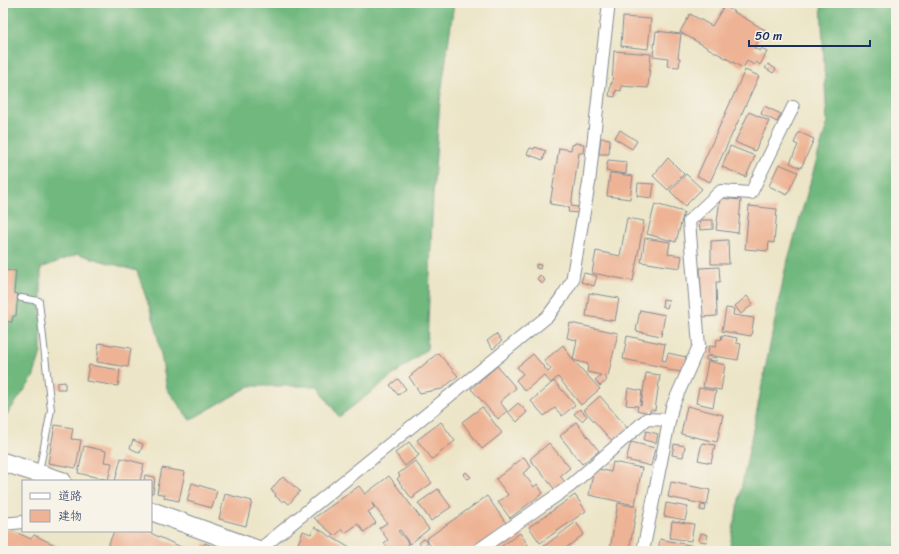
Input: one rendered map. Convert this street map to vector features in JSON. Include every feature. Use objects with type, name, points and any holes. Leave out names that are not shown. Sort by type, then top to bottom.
[{"type":"main road","points":[[3,462],[59,480]]},
{"type":"main road","points":[[152,511],[260,551]]},
{"type":"street","points":[[260,551],[548,316],[562,297],[572,281],[588,190],[609,3]]},
{"type":"street","points":[[643,551],[672,406],[699,346],[689,221],[720,191],[752,193],[793,106]]},
{"type":"street","points":[[477,551],[570,486],[647,419],[669,420]]},
{"type":"street","points":[[3,524],[22,522]]},
{"type":"lane","points":[[21,298],[40,301],[51,410],[39,474]]},
{"type":"green space","points":[[3,3],[454,3],[440,101],[433,194],[427,349],[339,417],[318,386],[250,386],[190,420],[167,389],[156,327],[137,271],[78,254],[41,268],[41,352],[33,378],[3,420]]},
{"type":"green space","points":[[821,3],[896,3],[896,551],[736,551],[730,545],[785,270],[827,124]]},
{"type":"building","points":[[724,6],[765,30],[754,48],[760,51],[762,48],[767,52],[760,65],[756,62],[754,65],[747,61],[743,68],[680,32],[690,14],[712,26]]},
{"type":"building","points":[[623,17],[651,19],[648,49],[621,46]]},
{"type":"building","points":[[656,31],[681,34],[678,58],[680,58],[679,67],[667,66],[668,58],[653,56]]},
{"type":"building","points":[[614,51],[651,54],[648,88],[621,86],[621,91],[616,90],[615,97],[609,96],[611,83],[612,84]]},
{"type":"building","points":[[768,64],[776,69],[773,73],[765,68]]},
{"type":"building","points":[[745,70],[759,76],[710,182],[697,176]]},
{"type":"building","points":[[764,106],[781,114],[777,122],[761,114]]},
{"type":"building","points":[[749,112],[769,121],[755,151],[735,142]]},
{"type":"building","points":[[620,130],[637,141],[632,149],[614,138]]},
{"type":"building","points":[[799,132],[814,139],[801,168],[790,163],[798,145],[794,143]]},
{"type":"building","points":[[601,138],[610,139],[609,154],[599,154]]},
{"type":"building","points":[[575,143],[584,144],[583,153],[579,153],[571,206],[578,207],[578,213],[568,212],[569,207],[550,204],[559,148],[571,150],[572,145]]},
{"type":"building","points":[[730,146],[755,156],[746,177],[722,167]]},
{"type":"building","points":[[535,147],[546,151],[543,160],[527,154],[530,148],[534,149]]},
{"type":"building","points":[[668,158],[684,174],[668,190],[653,176]]},
{"type":"building","points":[[608,160],[627,162],[626,174],[606,171]]},
{"type":"building","points":[[779,164],[798,172],[787,195],[769,186]]},
{"type":"building","points":[[610,173],[633,176],[630,199],[607,196]]},
{"type":"building","points":[[686,174],[702,189],[685,206],[670,191]]},
{"type":"building","points":[[638,183],[654,184],[652,198],[637,196]]},
{"type":"building","points":[[720,198],[741,200],[738,233],[716,230]]},
{"type":"building","points":[[655,204],[684,212],[676,242],[647,234]]},
{"type":"building","points":[[749,206],[777,209],[774,243],[769,242],[768,251],[745,249]]},
{"type":"building","points":[[627,218],[644,221],[633,281],[592,273],[596,251],[620,256]]},
{"type":"building","points":[[699,220],[713,220],[713,229],[700,230]]},
{"type":"building","points":[[645,238],[670,242],[668,254],[682,256],[680,268],[641,262]]},
{"type":"building","points":[[728,240],[729,264],[711,264],[711,241]]},
{"type":"building","points":[[536,264],[541,265],[540,269],[536,268]]},
{"type":"building","points":[[719,267],[720,282],[716,282],[717,316],[702,317],[700,268]]},
{"type":"building","points":[[3,270],[16,271],[14,293],[18,294],[16,316],[13,316],[12,322],[3,321]]},
{"type":"building","points":[[584,273],[597,276],[594,286],[581,282]]},
{"type":"building","points":[[540,275],[545,280],[542,284],[537,279]]},
{"type":"building","points":[[589,293],[619,298],[615,321],[586,316]]},
{"type":"building","points":[[747,296],[753,304],[741,314],[735,306]]},
{"type":"building","points":[[663,299],[669,300],[667,308],[662,306]]},
{"type":"building","points":[[726,308],[734,309],[733,315],[754,318],[751,336],[722,331]]},
{"type":"building","points":[[640,310],[665,315],[661,336],[636,331]]},
{"type":"building","points":[[570,323],[618,333],[608,376],[604,375],[607,380],[600,386],[595,380],[601,375],[587,372],[588,364],[573,360],[577,340],[567,338]]},
{"type":"building","points":[[496,334],[502,341],[493,349],[487,341]]},
{"type":"building","points":[[722,335],[737,338],[736,343],[741,344],[738,360],[708,355],[709,346],[716,347],[717,339],[721,340]]},
{"type":"building","points":[[627,336],[665,344],[662,360],[666,361],[668,353],[686,357],[683,372],[667,370],[667,368],[623,359]]},
{"type":"building","points":[[99,343],[131,348],[128,367],[97,362]]},
{"type":"building","points":[[563,345],[573,360],[600,389],[581,405],[558,377],[551,383],[544,375],[525,391],[516,380],[523,374],[517,367],[533,354],[548,372],[551,369],[544,361]]},
{"type":"building","points":[[438,353],[458,376],[442,389],[420,393],[409,377]]},
{"type":"building","points":[[706,356],[717,358],[716,361],[706,360]]},
{"type":"building","points":[[708,361],[725,365],[721,390],[703,387]]},
{"type":"building","points":[[89,365],[120,370],[118,386],[86,381]]},
{"type":"building","points":[[497,366],[516,388],[500,402],[507,411],[498,419],[471,389]]},
{"type":"building","points":[[646,373],[660,375],[655,410],[650,410],[650,413],[637,410],[638,406],[626,405],[628,388],[642,391],[641,405]]},
{"type":"building","points":[[398,379],[406,389],[398,395],[390,385]]},
{"type":"building","points":[[554,381],[575,405],[562,416],[555,408],[544,416],[531,401]]},
{"type":"building","points":[[65,382],[65,389],[57,389],[57,383]]},
{"type":"building","points":[[699,388],[716,391],[713,407],[696,403]]},
{"type":"building","points":[[600,396],[628,429],[613,442],[584,410]]},
{"type":"building","points":[[518,403],[527,412],[517,422],[508,412]]},
{"type":"building","points":[[687,406],[723,415],[717,442],[681,434]]},
{"type":"building","points":[[482,407],[502,433],[482,449],[462,422]]},
{"type":"building","points":[[580,409],[587,416],[582,421],[574,414]]},
{"type":"building","points":[[441,422],[455,441],[432,459],[417,440]]},
{"type":"building","points":[[576,422],[599,451],[582,464],[560,436]]},
{"type":"building","points":[[55,425],[73,428],[71,439],[81,440],[76,468],[48,463]]},
{"type":"building","points":[[646,431],[658,434],[656,443],[644,440]]},
{"type":"building","points":[[133,440],[143,444],[140,453],[130,448]]},
{"type":"building","points":[[409,442],[419,455],[405,466],[395,453]]},
{"type":"building","points":[[631,442],[655,448],[651,466],[626,460]]},
{"type":"building","points":[[549,443],[570,468],[560,476],[566,483],[556,491],[530,459]]},
{"type":"building","points":[[702,443],[715,445],[711,463],[698,460]]},
{"type":"building","points":[[674,444],[685,446],[683,457],[672,455]]},
{"type":"building","points":[[84,446],[106,451],[104,462],[112,463],[108,480],[78,473]]},
{"type":"building","points":[[524,457],[531,467],[523,473],[534,487],[537,484],[543,493],[510,518],[498,502],[508,495],[496,479]]},
{"type":"building","points":[[121,458],[144,464],[140,480],[115,480]]},
{"type":"building","points":[[415,461],[432,483],[412,499],[397,479],[400,476],[398,474]]},
{"type":"building","points":[[613,462],[642,468],[635,505],[589,495],[594,468],[611,472]]},
{"type":"building","points":[[162,468],[185,472],[179,501],[164,498],[165,495],[157,493]]},
{"type":"building","points":[[466,472],[471,477],[468,479],[463,475]]},
{"type":"building","points":[[145,475],[155,477],[153,493],[152,480],[144,480]]},
{"type":"building","points":[[389,476],[429,529],[410,544],[400,530],[398,531],[409,544],[400,551],[390,551],[384,543],[388,540],[379,528],[387,523],[372,503],[374,508],[368,512],[376,523],[364,532],[358,524],[345,533],[342,529],[335,536],[314,518],[359,486],[365,494]]},
{"type":"building","points":[[283,477],[300,491],[289,504],[284,500],[283,502],[275,496],[276,494],[271,490]]},
{"type":"building","points":[[671,482],[710,490],[707,505],[668,497]]},
{"type":"building","points":[[192,483],[217,491],[212,508],[187,501]]},
{"type":"building","points":[[438,489],[451,507],[431,521],[418,503]]},
{"type":"building","points":[[225,494],[252,501],[246,526],[219,519]]},
{"type":"building","points":[[575,495],[586,511],[540,543],[529,527]]},
{"type":"building","points":[[487,496],[508,526],[473,551],[434,551],[426,539]]},
{"type":"building","points":[[618,503],[637,507],[629,551],[610,549]]},
{"type":"building","points":[[666,503],[688,507],[685,520],[664,516]]},
{"type":"building","points":[[701,505],[706,506],[705,511],[700,510]]},
{"type":"building","points":[[672,521],[694,524],[691,541],[670,538]]},
{"type":"building","points":[[576,522],[584,534],[562,551],[546,551],[543,547]]},
{"type":"building","points":[[315,527],[353,551],[313,551],[298,544],[303,531],[311,534]]},
{"type":"building","points":[[7,528],[31,539],[34,535],[68,551],[3,551],[3,537]]},
{"type":"building","points":[[114,532],[148,532],[190,551],[106,551]]},
{"type":"building","points":[[520,533],[530,548],[526,551],[495,551]]},
{"type":"building","points":[[701,533],[708,535],[706,542],[699,541]]},
{"type":"building","points":[[424,539],[428,543],[422,547],[419,543]]},
{"type":"building","points":[[660,539],[699,547],[699,551],[658,551]]},
{"type":"building","points":[[205,543],[223,551],[202,551]]}]
